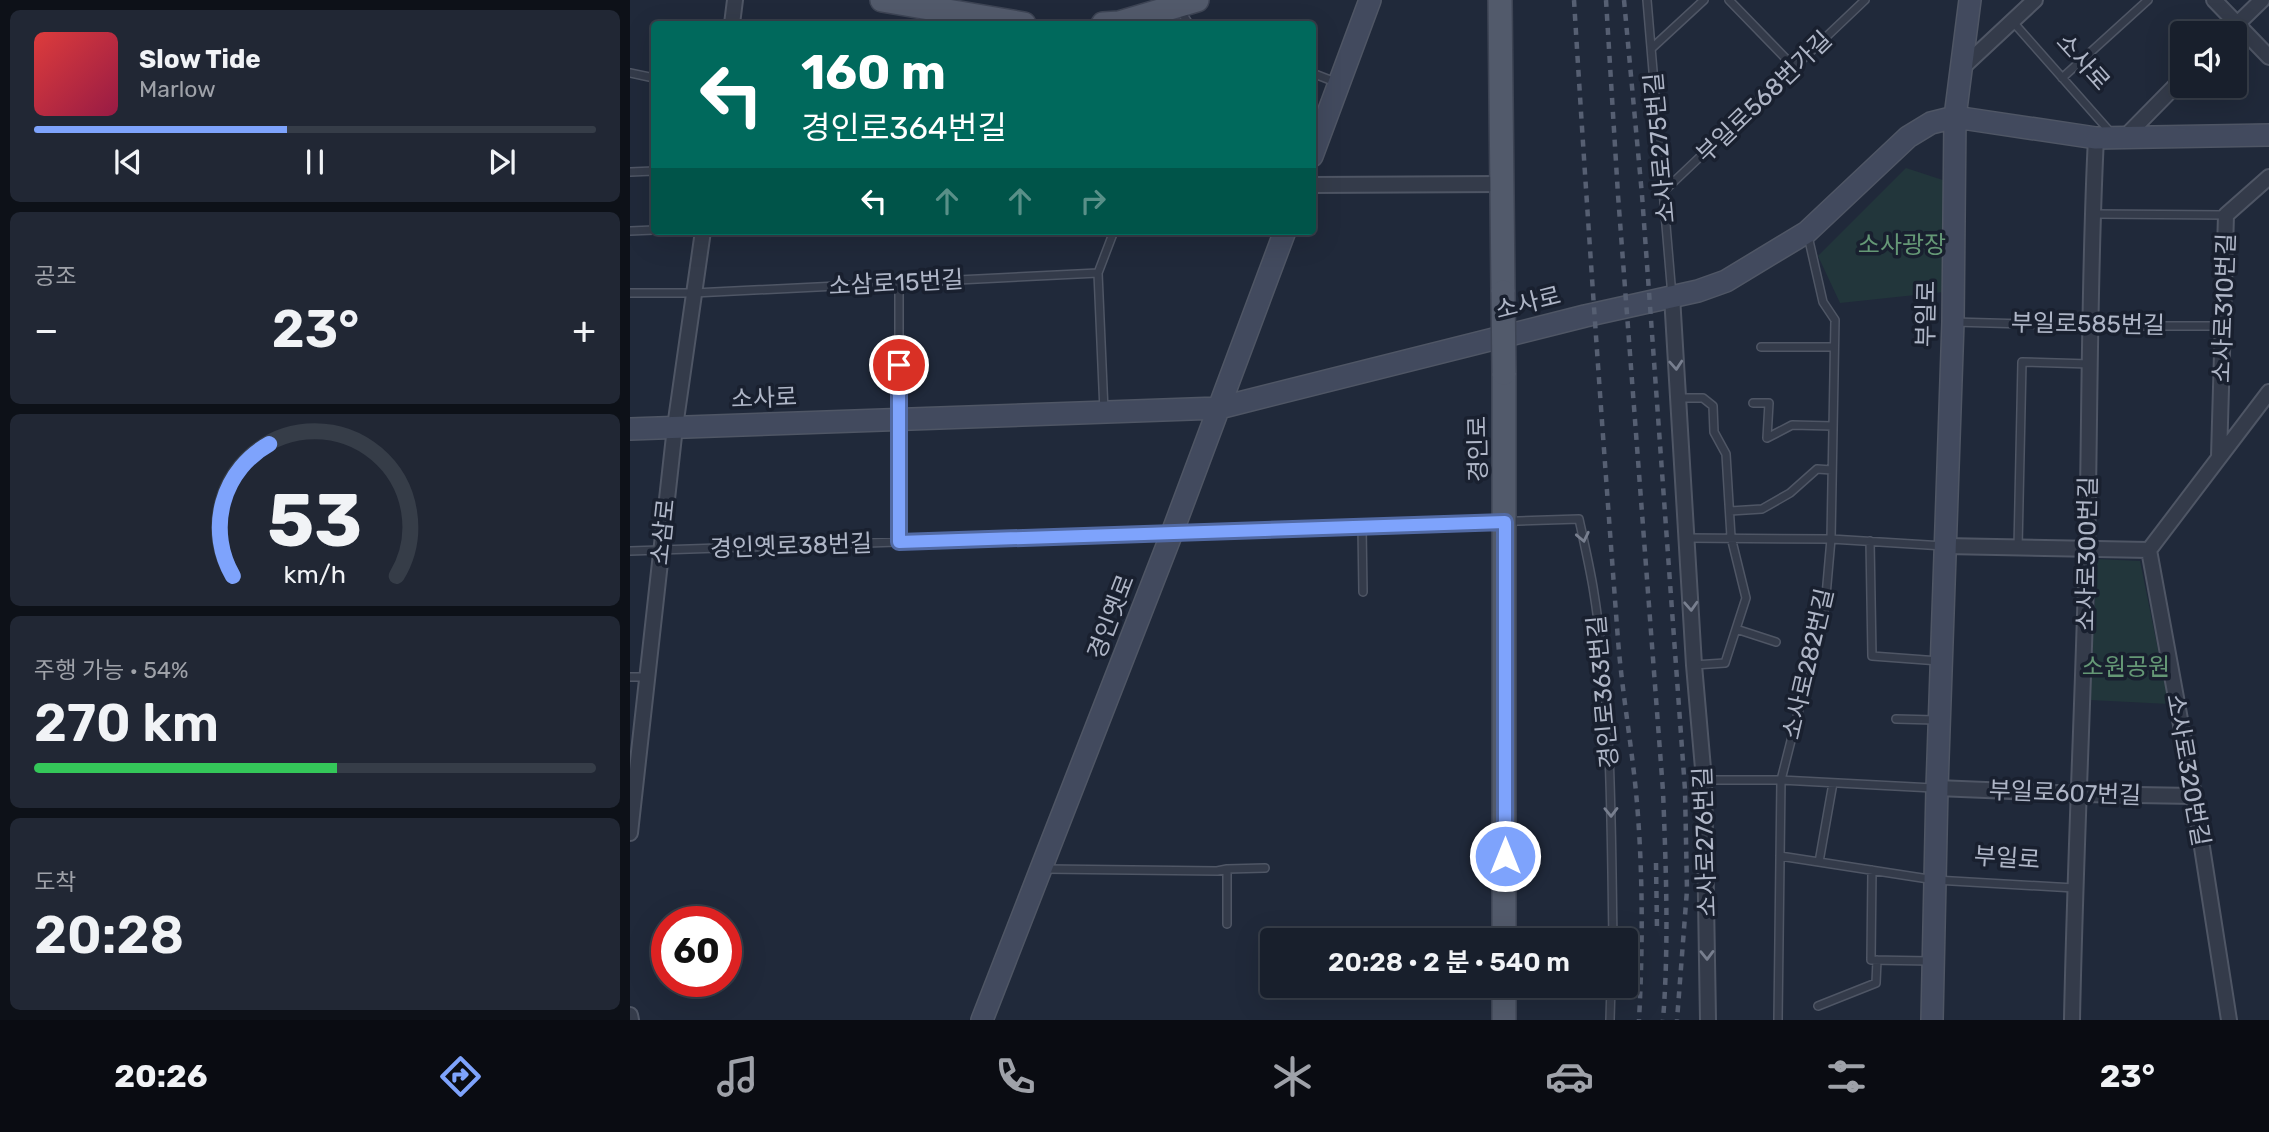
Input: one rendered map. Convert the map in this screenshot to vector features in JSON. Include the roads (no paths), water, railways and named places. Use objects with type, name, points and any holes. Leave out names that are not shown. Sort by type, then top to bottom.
[{"type":"main road","points":[[883,0],[967,20]]},
{"type":"main road","name":"경인로","points":[[1500,0],[1505,522],[1504,928]]},
{"type":"main road","points":[[1130,21],[1188,10]]},
{"type":"main road","points":[[1504,998],[1504,1020]]},
{"type":"street","points":[[732,21],[735,0]]},
{"type":"street","points":[[1316,145],[1370,0]]},
{"type":"street","name":"부일로","points":[[1932,1020],[1953,322],[1955,117],[1970,0]]},
{"type":"street","points":[[1961,69],[2035,0]]},
{"type":"street","points":[[2214,0],[2227,21]]},
{"type":"street","points":[[2240,21],[2262,0]]},
{"type":"street","points":[[2247,40],[2269,57]]},
{"type":"street","points":[[2112,137],[2170,89]]},
{"type":"street","name":"소사로","points":[[630,429],[1219,408],[1698,291],[1726,281],[1807,232],[1908,137],[1931,124],[1955,117],[2112,137],[2269,135]]},
{"type":"street","name":"소사로300번길","points":[[2072,1020],[2074,888],[2080,794],[2087,550],[2094,214],[2112,137]]},
{"type":"street","name":"소사로310번길","points":[[2219,457],[2226,215],[2269,177]]},
{"type":"street","points":[[1316,185],[1502,184]]},
{"type":"street","name":"소삼로","points":[[630,833],[675,427],[702,235]]},
{"type":"street","name":"경인옛로","points":[[982,1020],[1172,533],[1284,235]]},
{"type":"street","name":"소사로276번길","points":[[1672,296],[1694,665],[1704,780],[1708,1020]]},
{"type":"street","points":[[1945,546],[2149,550],[2269,392]]},
{"type":"street","name":"소사로320번길","points":[[2149,550],[2194,796],[2229,1020]]},
{"type":"street","name":"부일로607번길","points":[[1937,788],[2194,796]]},
{"type":"street","points":[[630,1015],[631,1020]]},
{"type":"lane","name":"소사로275번길","points":[[1647,0],[1672,296]]},
{"type":"lane","points":[[1652,48],[1704,0]]},
{"type":"lane","points":[[1729,0],[1795,68]]},
{"type":"lane","name":"부일로568번가길","points":[[1663,192],[1865,0]]},
{"type":"lane","points":[[2062,78],[2148,0]]},
{"type":"lane","name":"소사로","points":[[2012,22],[2112,137]]},
{"type":"lane","points":[[630,74],[651,78]]},
{"type":"lane","points":[[1316,74],[1339,83]]},
{"type":"lane","points":[[630,172],[651,171]]},
{"type":"lane","points":[[2094,214],[2226,215]]},
{"type":"lane","points":[[630,231],[651,230]]},
{"type":"lane","name":"소사로282번길","points":[[1778,1020],[1781,780],[1825,607],[1831,539],[1835,320],[1823,302],[1807,232]]},
{"type":"lane","points":[[1104,412],[1098,273],[1112,235]]},
{"type":"lane","name":"소삼로15번길","points":[[631,294],[1098,273]]},
{"type":"lane","points":[[899,283],[899,542]]},
{"type":"lane","name":"부일로585번길","points":[[1953,322],[2223,326]]},
{"type":"lane","points":[[1761,347],[1834,347]]},
{"type":"lane","points":[[2018,548],[2022,362],[2091,364]]},
{"type":"lane","points":[[1678,398],[1703,398],[1713,406],[1714,432],[1726,454],[1731,537],[1746,598],[1725,663],[1694,665]]},
{"type":"lane","points":[[1754,403],[1769,403],[1768,438],[1792,425],[1833,426]]},
{"type":"lane","points":[[1730,511],[1762,509],[1790,493],[1817,468],[1832,470]]},
{"type":"lane","name":"경인로363번길","points":[[1505,522],[1579,519],[1593,587],[1602,659],[1610,776],[1613,928]]},
{"type":"lane","name":"경인옛로38번길","points":[[630,551],[1505,522]]},
{"type":"lane","points":[[1362,527],[1363,592]]},
{"type":"lane","points":[[1687,538],[1831,539],[1945,546]]},
{"type":"lane","points":[[1870,541],[1872,656],[1942,661]]},
{"type":"lane","points":[[1736,628],[1776,642]]},
{"type":"lane","points":[[630,677],[647,677]]},
{"type":"lane","points":[[1896,719],[1940,720]]},
{"type":"lane","points":[[1704,780],[1781,780],[1937,788]]},
{"type":"lane","points":[[1819,862],[1833,783]]},
{"type":"lane","points":[[1780,856],[1871,870],[1871,960],[1934,961]]},
{"type":"lane","points":[[1041,869],[1217,871],[1265,868]]},
{"type":"lane","points":[[1227,869],[1227,923]]},
{"type":"lane","name":"부일로","points":[[1871,870],[1936,880],[2074,888]]},
{"type":"lane","points":[[1818,1006],[1876,984],[1877,960]]},
{"type":"lane","points":[[1610,1020],[1611,998]]},
{"type":"railway","points":[[1574,0],[1618,640],[1640,849],[1642,906],[1639,1020]]},
{"type":"railway","points":[[1606,0],[1663,791],[1666,877],[1663,1020]]},
{"type":"railway","points":[[1624,0],[1642,195],[1685,790],[1687,890],[1677,1020]]},
{"type":"railway","points":[[1656,863],[1657,929]]},
{"type":"park label","name":"소사광장","points":[[1902,245]]},
{"type":"park label","name":"소원공원","points":[[2126,667]]}]
